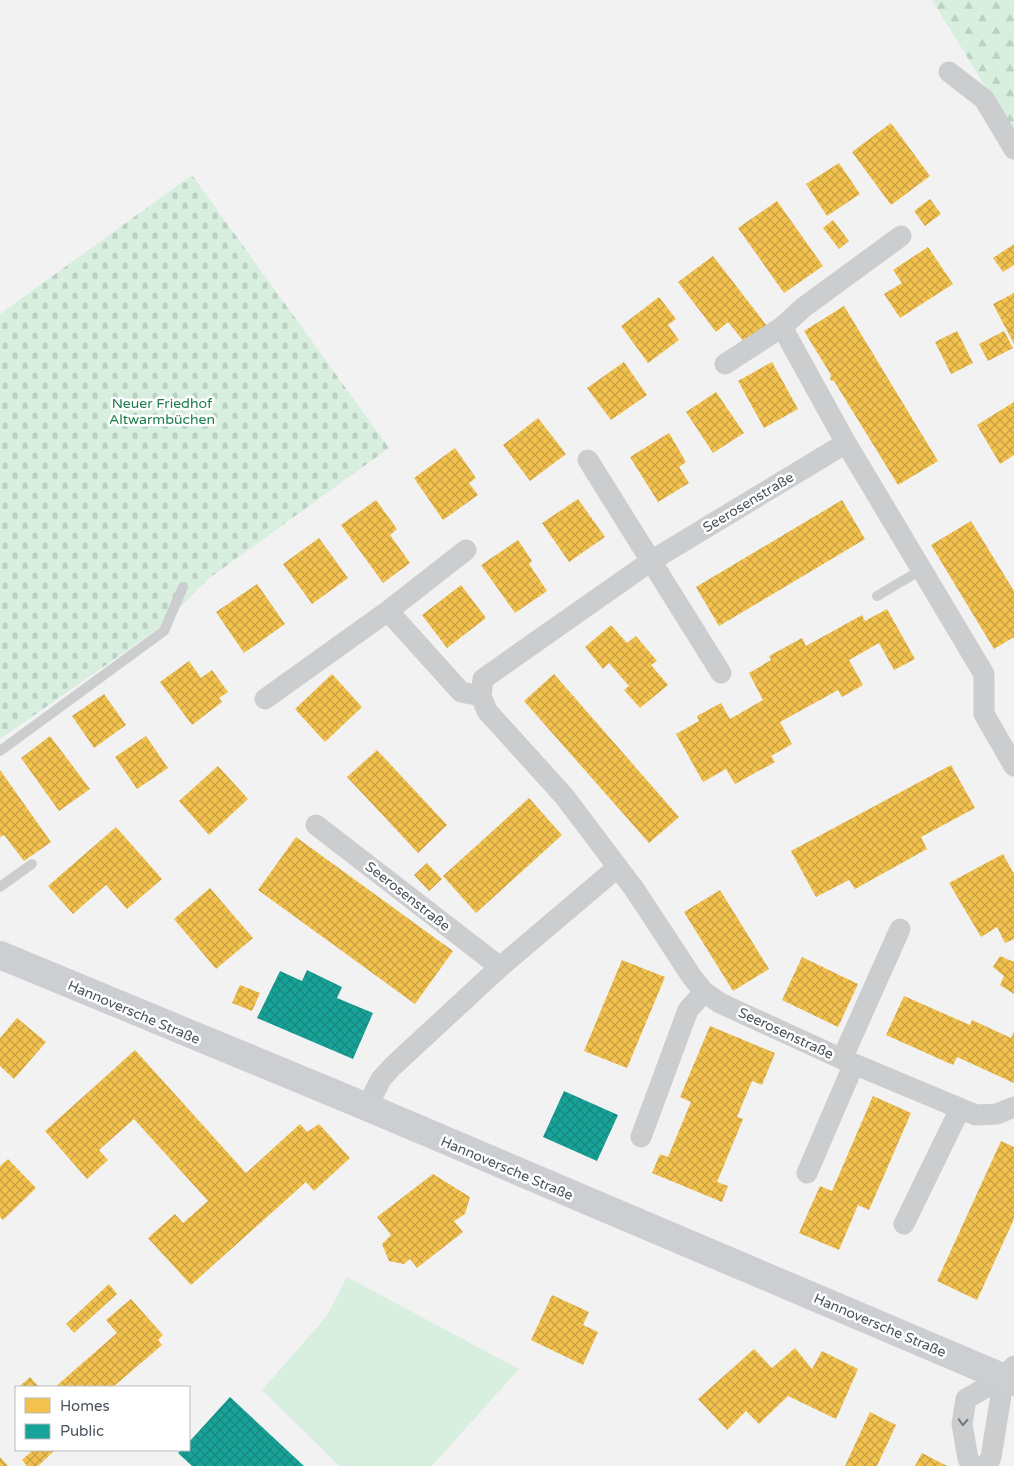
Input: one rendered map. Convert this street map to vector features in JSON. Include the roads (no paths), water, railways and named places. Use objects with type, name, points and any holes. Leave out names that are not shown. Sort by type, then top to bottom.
[{"type":"main road","name":"Hannoversche Straße","points":[[0,955],[144,1017],[367,1107],[1011,1375]]},
{"type":"street","points":[[950,72],[984,99],[1014,149]]},
{"type":"street","points":[[726,364],[782,327],[804,307],[901,236]]},
{"type":"street","points":[[782,327],[846,443],[984,674],[984,714],[1014,766]]},
{"type":"street","name":"Seerosenstraße","points":[[846,443],[651,561],[483,679],[481,696],[487,711],[564,796],[636,890],[692,978],[704,992],[720,1003],[848,1062],[976,1116],[998,1114],[1014,1107]]},
{"type":"street","points":[[588,460],[721,673]]},
{"type":"street","points":[[265,699],[388,611],[466,550]]},
{"type":"street","points":[[388,611],[461,692],[481,696]]},
{"type":"street","name":"Seerosenstraße","points":[[316,825],[500,967]]},
{"type":"street","points":[[367,1107],[381,1079],[393,1066],[500,967],[618,867]]},
{"type":"street","name":"Seerosenstraße","points":[[807,1173],[900,929]]},
{"type":"street","points":[[641,1137],[688,1010],[704,992]]},
{"type":"street","points":[[904,1224],[960,1109]]},
{"type":"street","points":[[974,1466],[968,1459],[962,1424],[966,1400],[1011,1375]]},
{"type":"street","points":[[987,1466],[991,1457],[1011,1375]]},
{"type":"lane","points":[[877,596],[921,570]]},
{"type":"lane","points":[[0,751],[164,631],[182,588]]},
{"type":"lane","points":[[0,888],[32,864]]},
{"type":"park label","name":"Neuer Friedhof Altwarmbüchen","points":[[162,412]]}]
